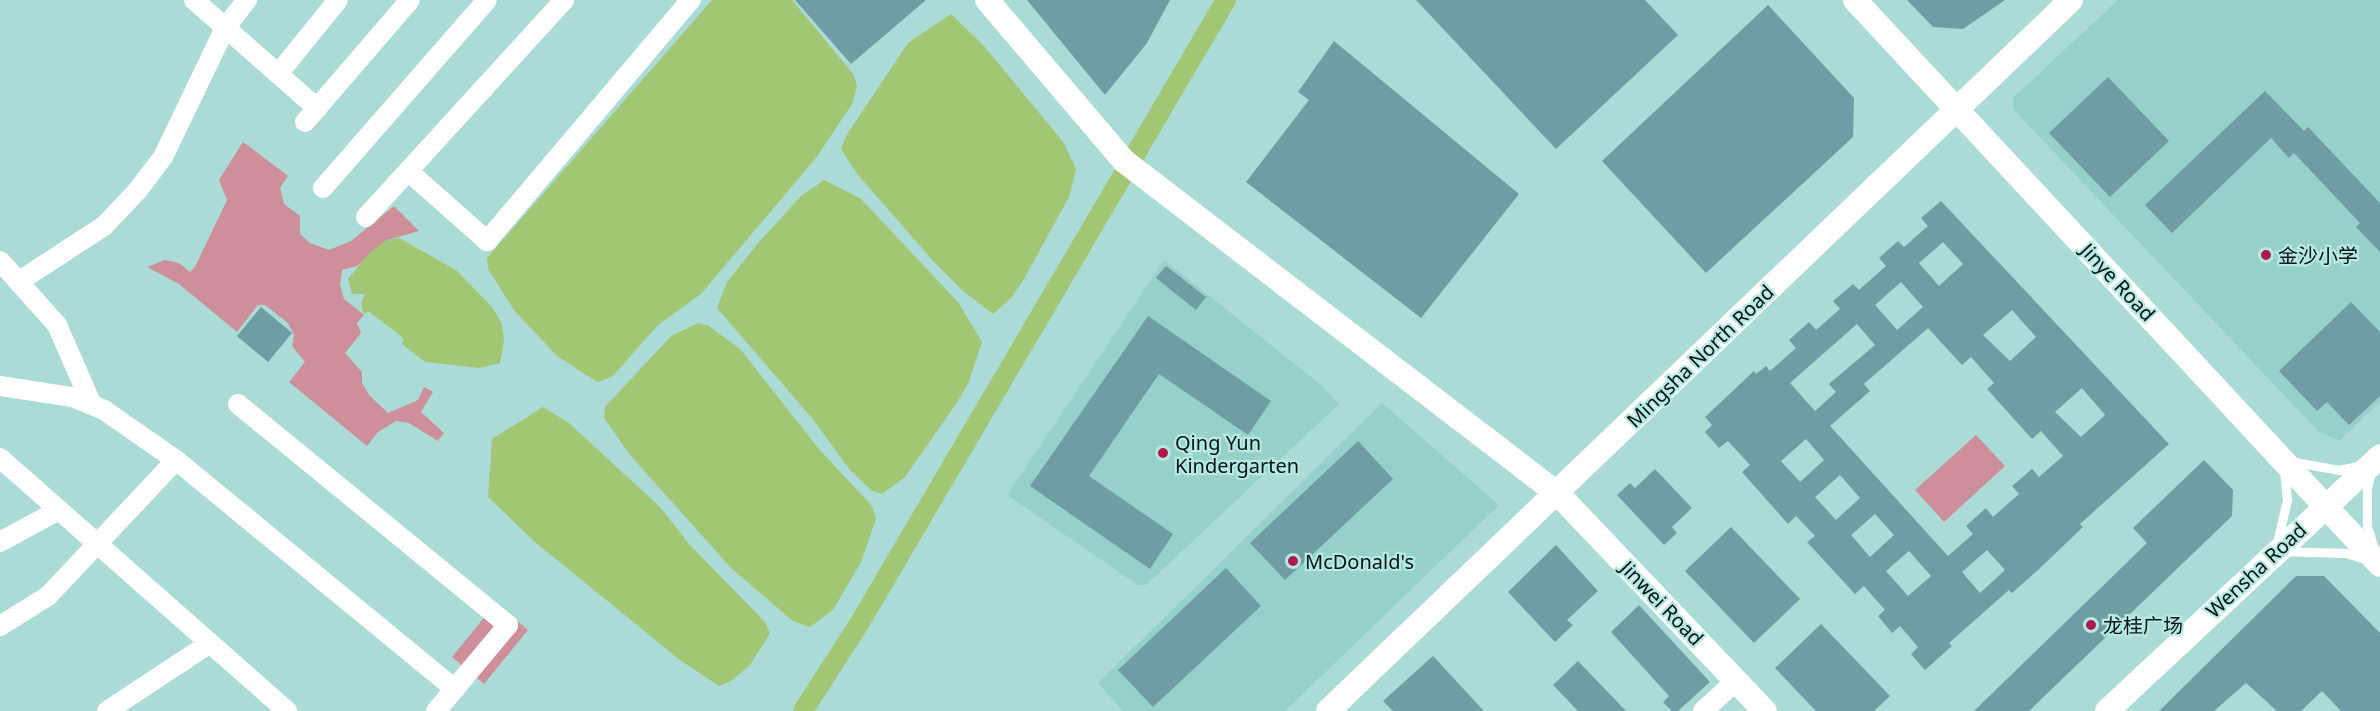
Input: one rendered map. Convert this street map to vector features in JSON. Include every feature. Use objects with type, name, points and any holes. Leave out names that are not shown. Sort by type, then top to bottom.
[{"type":"street","points":[[194,0],[278,74],[311,115],[410,0]]},
{"type":"street","points":[[18,282],[104,226],[138,190],[163,157],[225,28],[247,0]]},
{"type":"street","points":[[278,74],[338,0]]},
{"type":"street","points":[[323,188],[488,0]]},
{"type":"street","points":[[366,217],[564,0]]},
{"type":"street","points":[[408,171],[487,241],[691,0]]},
{"type":"street","name":"Jinwei Road","points":[[987,0],[1132,166],[1558,494],[1765,711]]},
{"type":"street","name":"Jinye Road","points":[[1855,0],[1956,106],[2379,564]]},
{"type":"street","name":"Mingsha North Road","points":[[1328,711],[1558,494],[1956,106],[2071,0]]},
{"type":"street","points":[[0,261],[57,325],[92,405]]},
{"type":"street","points":[[0,386],[72,398],[92,405],[176,460],[455,689]]},
{"type":"street","points":[[238,404],[508,625],[436,711]]},
{"type":"street","points":[[0,458],[287,711]]},
{"type":"street","points":[[0,626],[48,596],[176,460]]},
{"type":"street","name":"Wensha Road","points":[[2106,711],[2275,551],[2376,460]]},
{"type":"street","points":[[0,542],[59,510]]},
{"type":"street","points":[[107,711],[210,643]]},
{"type":"street","points":[[1704,711],[1736,681]]},
{"type":"lane","points":[[2376,460],[2339,470],[2283,460],[2287,500],[2275,551],[2346,553],[2379,564]]},
{"type":"lane","points":[[2376,460],[2367,489],[2367,526],[2379,564]]},
{"type":"shaded area","points":[[712,0],[792,0],[854,75],[857,87],[852,104],[816,158],[701,294],[658,325],[612,377],[597,382],[557,356],[514,310],[488,269],[487,258]]},
{"type":"shaded area","name":"金沙小学","points":[[2118,0],[2380,0],[2380,402],[2339,441],[2318,431],[2013,109],[2013,98]]},
{"type":"shaded area","points":[[951,14],[984,46],[1064,143],[1076,169],[1069,197],[1024,279],[1011,298],[993,314],[963,291],[934,262],[858,175],[841,149],[846,136],[908,43]]},
{"type":"shaded area","points":[[243,142],[288,176],[280,188],[284,204],[300,216],[300,234],[310,243],[329,250],[351,241],[394,206],[419,231],[387,240],[357,266],[342,270],[340,285],[344,299],[364,315],[357,323],[361,333],[345,353],[362,372],[362,383],[370,396],[388,413],[418,400],[424,387],[433,392],[421,412],[444,433],[438,441],[409,423],[396,421],[378,432],[367,446],[289,382],[305,362],[292,346],[294,335],[288,323],[265,305],[258,305],[237,332],[179,284],[147,267],[165,260],[179,263],[190,272],[195,267],[227,200],[219,180]]},
{"type":"shaded area","points":[[824,180],[861,199],[958,302],[982,342],[968,384],[956,404],[905,477],[882,494],[872,491],[851,471],[811,417],[717,308],[727,282],[759,242],[801,196]]},
{"type":"shaded area","points":[[399,238],[456,270],[492,307],[502,324],[504,341],[500,363],[480,368],[425,362],[402,344],[404,339],[397,333],[368,311],[364,315],[361,303],[365,294],[352,294],[348,279],[370,252],[387,240]]},
{"type":"shaded area","name":"Qing Yun Kindergarten","points":[[1164,260],[1321,385],[1339,404],[1146,585],[1138,585],[1007,495]]},
{"type":"shaded area","points":[[698,323],[709,326],[741,350],[818,448],[872,506],[876,519],[861,562],[833,610],[810,627],[793,621],[731,568],[630,455],[604,418],[605,407],[671,336]]},
{"type":"shaded area","points":[[1382,403],[1499,505],[1285,711],[1123,711],[1098,683]]},
{"type":"shaded area","points":[[543,407],[569,423],[660,507],[689,544],[765,622],[770,633],[750,665],[731,681],[719,686],[680,660],[535,542],[488,497],[492,439]]},
{"type":"shaded area","points":[[1976,435],[2005,466],[1944,522],[1915,490]]},
{"type":"shaded area","points":[[496,603],[528,630],[484,684],[452,657]]},
{"type":"building","points":[[795,0],[926,0],[851,64]]},
{"type":"building","points":[[1027,0],[1170,0],[1147,43],[1105,95]]},
{"type":"building","points":[[1416,0],[1645,0],[1678,35],[1556,149]]},
{"type":"building","points":[[1907,0],[2005,0],[1963,29],[1933,27]]},
{"type":"building","points":[[1768,5],[1854,98],[1853,137],[1706,273],[1602,161]]},
{"type":"building","points":[[1334,41],[1519,194],[1421,318],[1246,182],[1309,100],[1298,92]]},
{"type":"building","points":[[2108,77],[2169,141],[2110,197],[2049,133]]},
{"type":"building","points":[[2265,91],[2304,131],[2308,127],[2380,203],[2380,252],[2356,227],[2360,223],[2294,153],[2289,158],[2271,138],[2172,233],[2145,205]]},
{"type":"building","points":[[1941,201],[2169,444],[2080,524],[2083,527],[2039,569],[2012,593],[2009,590],[1949,643],[1952,646],[1925,670],[1911,654],[1918,647],[1900,626],[1892,633],[1878,616],[1885,610],[1864,586],[1855,594],[1807,542],[1815,536],[1796,516],[1788,524],[1742,472],[1750,465],[1728,441],[1719,448],[1705,432],[1712,425],[1705,417],[1754,371],[1756,374],[1766,366],[1770,371],[1796,348],[1789,340],[1809,322],[1816,330],[1840,309],[1833,301],[1853,284],[1859,290],[1886,266],[1879,258],[1898,241],[1904,247],[1928,226],[1921,218]],"holes":[[[1943,242],[1963,264],[1939,286],[1919,263]],[[1901,282],[1923,307],[1897,330],[1875,305]],[[2012,310],[2036,337],[2010,361],[1983,335]],[[1857,324],[1875,345],[1829,384],[1836,392],[1815,411],[1790,383]],[[1928,328],[1962,365],[1971,357],[1994,383],[1987,389],[2032,439],[2041,431],[2063,456],[2039,477],[2032,469],[2012,486],[2019,494],[1993,517],[1986,508],[1966,526],[1973,534],[1948,556],[1830,426],[1870,391],[1864,384]],[[2082,388],[2105,415],[2081,437],[2055,412]],[[1806,439],[1824,460],[1800,482],[1781,461]],[[1840,475],[1860,498],[1836,520],[1815,497]],[[1875,514],[1894,535],[1870,557],[1851,535]],[[1987,550],[2005,570],[1980,593],[1962,572]],[[1909,551],[1931,576],[1908,596],[1886,571]]]},
{"type":"building","points":[[1166,266],[1206,297],[1196,310],[1156,278]]},
{"type":"building","points":[[2351,302],[2380,332],[2380,396],[2349,425],[2327,402],[2317,411],[2279,371]]},
{"type":"building","points":[[261,307],[292,333],[268,362],[237,336]]},
{"type":"building","points":[[1148,316],[1271,401],[1248,435],[1159,374],[1089,476],[1173,534],[1150,569],[1030,486]]},
{"type":"building","points":[[1358,441],[1393,479],[1285,580],[1250,543]]},
{"type":"building","name":"龙桂广场","points":[[2204,460],[2233,490],[2232,516],[2029,711],[1974,711],[2147,543],[2133,528]]},
{"type":"building","points":[[1655,469],[1692,508],[1672,527],[1677,533],[1664,545],[1617,495],[1630,483],[1635,488]]},
{"type":"building","points":[[1731,527],[1800,599],[1754,643],[1685,571]]},
{"type":"building","points":[[1556,545],[1598,591],[1567,620],[1573,625],[1555,642],[1508,592]]},
{"type":"building","points":[[1226,568],[1261,606],[1153,707],[1118,670]]},
{"type":"building","points":[[2296,576],[2324,576],[2380,633],[2380,711],[2341,711],[2322,691],[2301,711],[2277,711],[2246,683],[2214,711],[2159,711]]},
{"type":"building","points":[[1639,605],[1710,682],[1678,711],[1672,711],[1663,702],[1669,696],[1611,632]]},
{"type":"building","points":[[1821,624],[1890,696],[1874,711],[1816,711],[1775,668]]},
{"type":"building","points":[[1433,656],[1484,711],[1393,711],[1383,701]]},
{"type":"building","points":[[1578,661],[1626,711],[1578,711],[1553,685]]},
{"type":"waterway","points":[[803,711],[859,624],[1226,0]]},
{"type":"place","name":"金沙小学","points":[[2266,255]]},
{"type":"place","name":"Qing Yun Kindergarten","points":[[1163,453]]},
{"type":"place","name":"McDonald's","points":[[1293,561]]},
{"type":"place","name":"龙桂广场","points":[[2091,625]]}]
